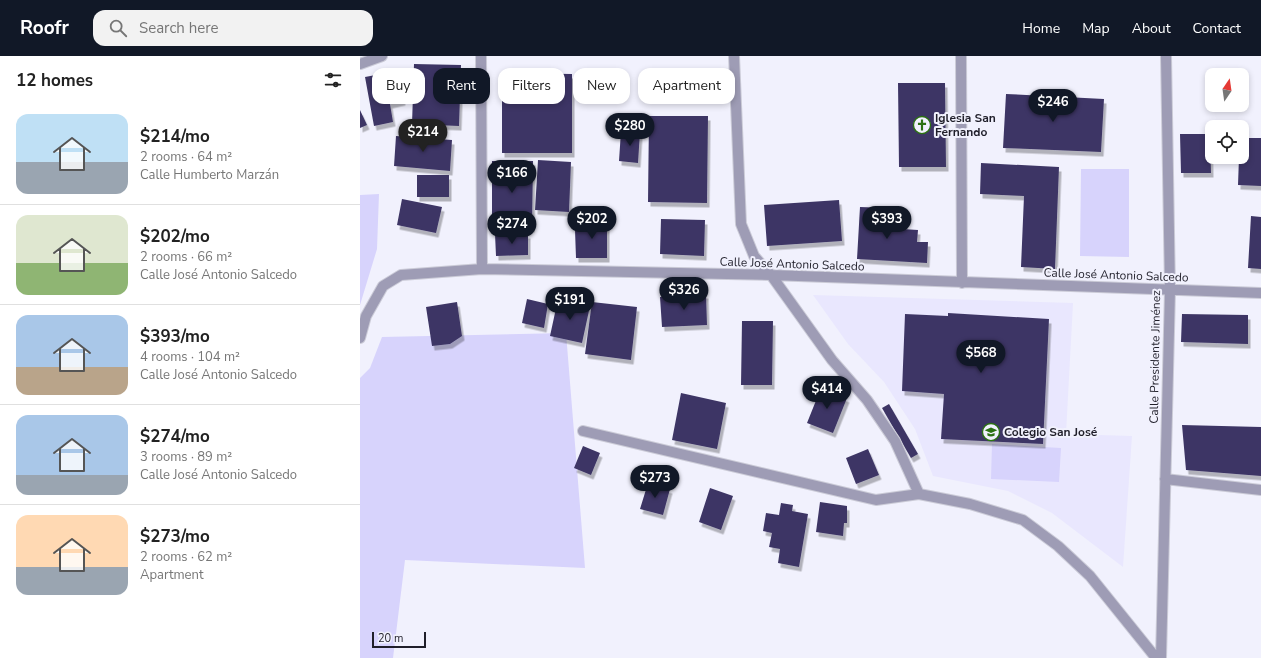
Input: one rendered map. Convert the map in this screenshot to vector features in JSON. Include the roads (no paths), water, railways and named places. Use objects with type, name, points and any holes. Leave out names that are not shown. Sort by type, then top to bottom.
[{"type":"street","points":[[360,64],[382,56]]},
{"type":"street","points":[[481,56],[482,269]]},
{"type":"street","points":[[734,56],[741,224],[754,256],[771,275],[832,360],[867,400],[895,441],[918,494]]},
{"type":"street","points":[[961,56],[962,282]]},
{"type":"street","name":"Calle Presidente Jiménez","points":[[1161,658],[1170,290],[1166,56]]},
{"type":"street","name":"Calle José Antonio Salcedo","points":[[360,338],[366,316],[383,286],[401,275],[482,269],[771,275],[1261,293]]},
{"type":"street","points":[[584,431],[876,500],[918,494],[970,504],[1023,520],[1058,546],[1090,576],[1156,658]]},
{"type":"street","points":[[1165,479],[1261,490]]},
{"type":"place","name":"Iglesia San Fernando","points":[[922,125]]},
{"type":"place","name":"Colegio San José","points":[[991,432]]}]
